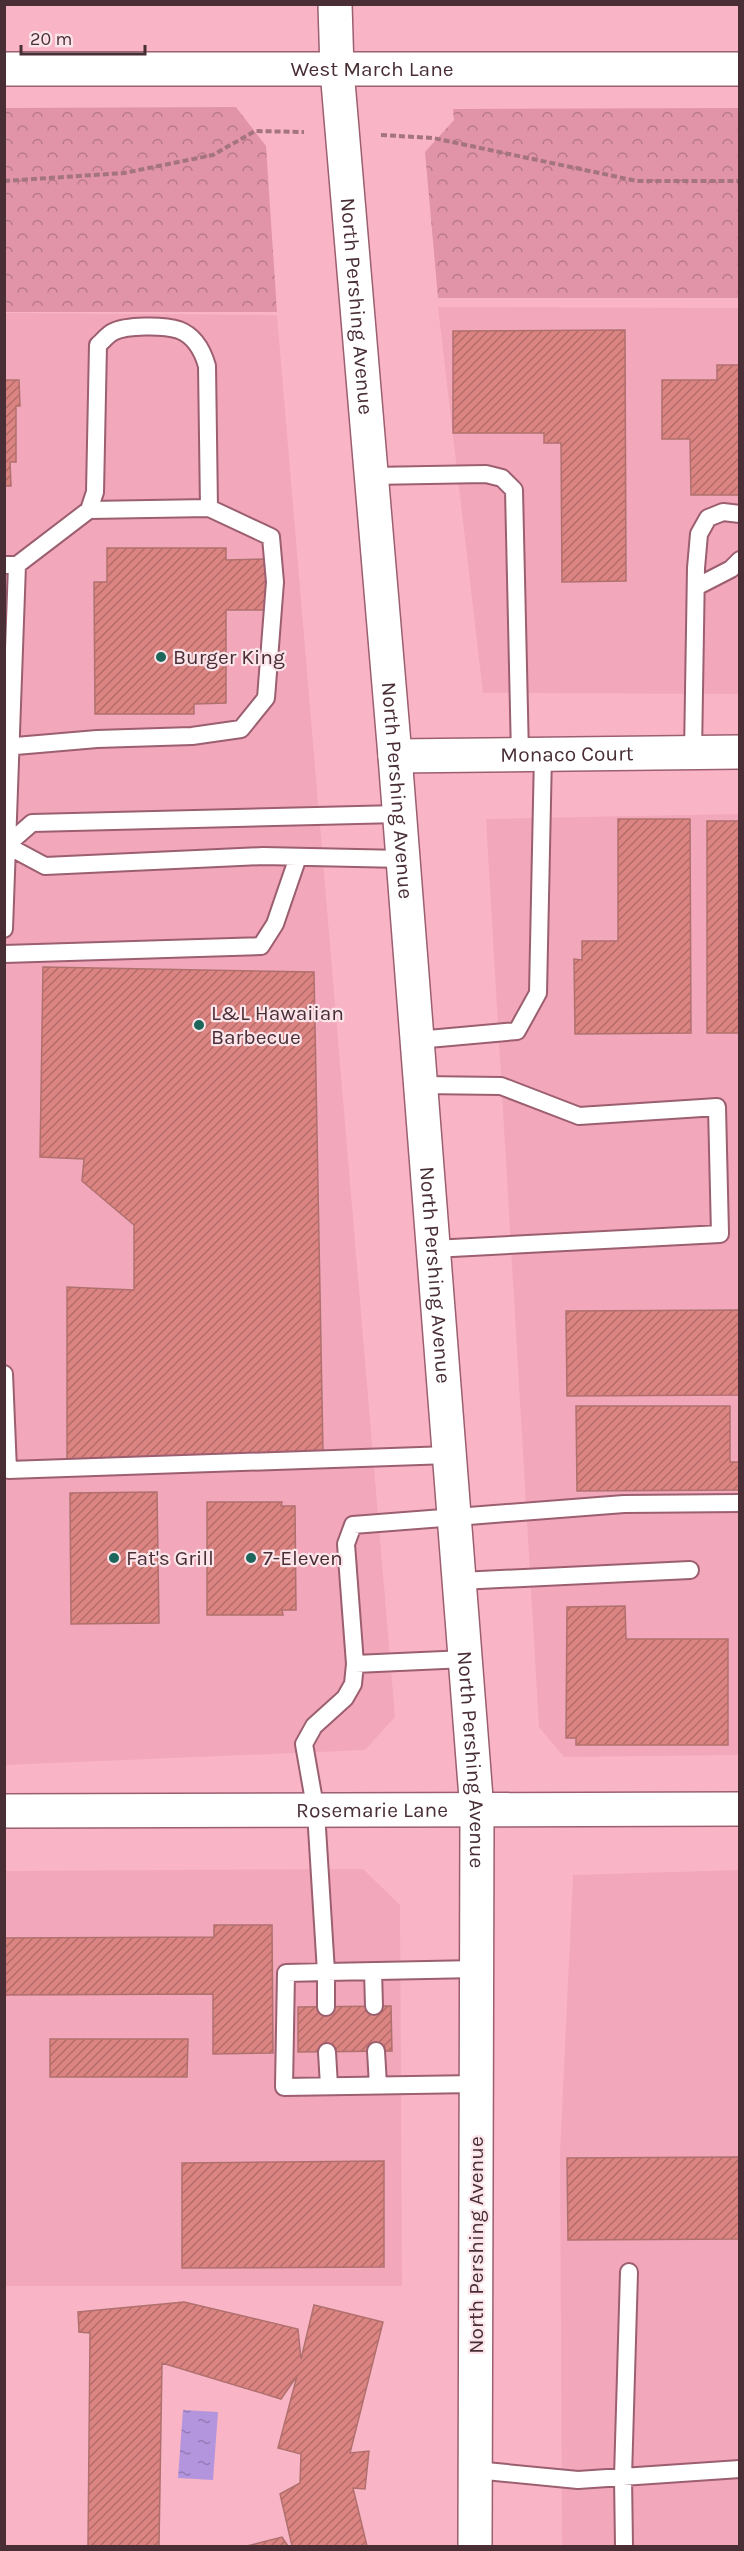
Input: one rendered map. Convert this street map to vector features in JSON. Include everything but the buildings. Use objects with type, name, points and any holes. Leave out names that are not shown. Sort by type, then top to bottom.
[{"type":"main road","name":"North Pershing Avenue","points":[[335,4],[337,70],[395,756],[477,1811],[475,2547]]},
{"type":"main road","name":"West March Lane","points":[[4,69],[740,69]]},
{"type":"main road","name":"Monaco Court","points":[[395,756],[740,753]]},
{"type":"main road","name":"Rosemarie Lane","points":[[4,1811],[316,1812],[740,1809]]},
{"type":"lane","points":[[89,510],[95,492],[98,345],[112,332],[124,328],[146,327],[179,330],[202,351],[207,366],[209,508]]},
{"type":"lane","points":[[371,476],[486,474],[502,478],[514,490],[532,755],[538,993],[517,1031],[417,1040]]},
{"type":"lane","points":[[4,929],[11,565],[89,510],[209,508],[271,537],[275,582],[266,698],[242,729],[192,736],[97,739],[8,747]]},
{"type":"lane","points":[[693,753],[699,534],[708,518],[723,512],[740,514]]},
{"type":"lane","points":[[696,587],[730,569],[740,560]]},
{"type":"lane","points":[[6,844],[32,823],[399,814]]},
{"type":"lane","points":[[6,844],[45,866],[263,856],[403,859]]},
{"type":"lane","points":[[4,954],[261,945],[275,924],[298,857]]},
{"type":"lane","points":[[420,1085],[501,1086],[579,1116],[717,1107],[720,1234],[433,1249]]},
{"type":"lane","points":[[4,1374],[6,1470],[449,1455]]},
{"type":"lane","points":[[326,2007],[316,1812],[304,1744],[314,1726],[345,1698],[354,1684],[355,1664],[346,1544],[353,1525],[624,1504],[740,1503]]},
{"type":"lane","points":[[460,1581],[690,1570]]},
{"type":"lane","points":[[355,1664],[466,1659]]},
{"type":"lane","points":[[476,2084],[284,2087],[286,1973],[477,1969]]},
{"type":"lane","points":[[373,1971],[374,2006]]},
{"type":"lane","points":[[376,2051],[378,2085]]},
{"type":"lane","points":[[327,2052],[329,2086]]},
{"type":"lane","points":[[624,2547],[623,2477],[629,2272]]},
{"type":"lane","points":[[475,2470],[578,2480],[740,2469]]},
{"type":"shaded area","points":[[438,307],[739,308],[739,694],[483,693]]},
{"type":"shaded area","points":[[4,313],[277,315],[395,1717],[365,1750],[5,1765]]},
{"type":"shaded area","points":[[739,814],[739,1755],[564,1757],[539,1727],[486,819]]},
{"type":"shaded area","points":[[363,1869],[400,1905],[402,2286],[5,2286],[4,1871]]},
{"type":"shaded area","points":[[739,1870],[739,2546],[562,2546],[560,2153],[573,1875]]},
{"type":"green space","points":[[236,107],[266,146],[277,312],[5,312],[5,108]]},
{"type":"green space","points":[[739,108],[739,298],[438,298],[425,152],[454,120],[453,109]]},
{"type":"water","points":[[183,2410],[218,2412],[213,2480],[178,2478]]},
{"type":"place","name":"Burger King","points":[[161,657]]},
{"type":"place","name":"L&L Hawaiian Barbecue","points":[[199,1025]]},
{"type":"place","name":"Fat's Grill","points":[[114,1558]]},
{"type":"place","name":"7-Eleven","points":[[251,1558]]}]
